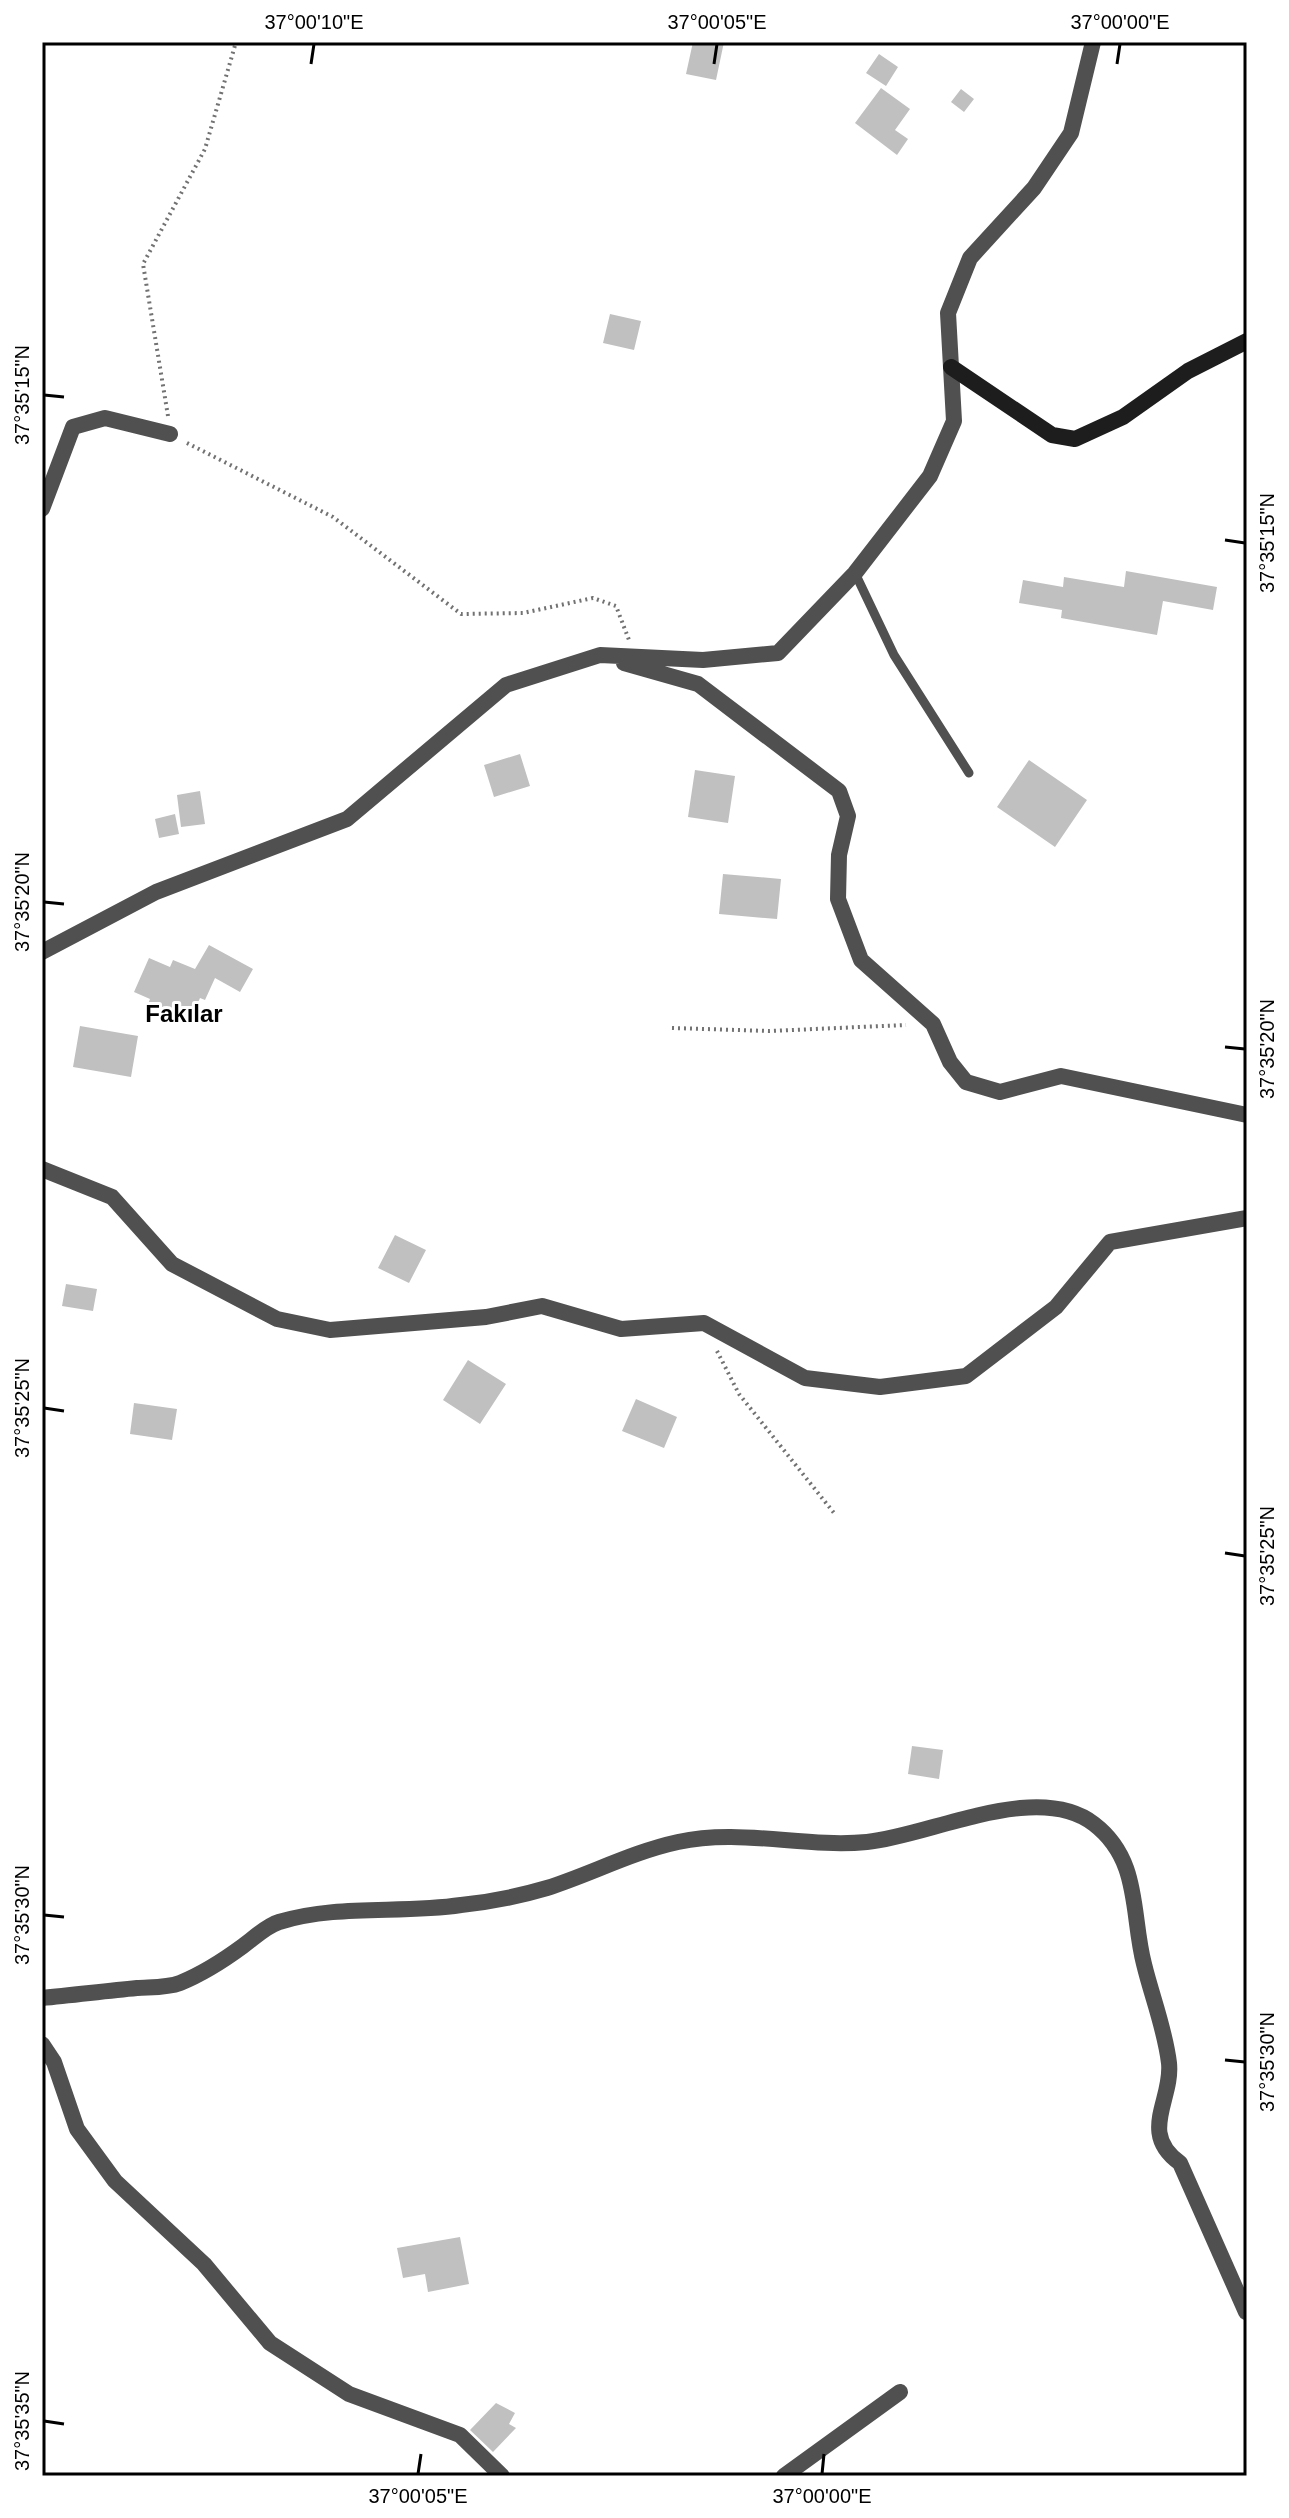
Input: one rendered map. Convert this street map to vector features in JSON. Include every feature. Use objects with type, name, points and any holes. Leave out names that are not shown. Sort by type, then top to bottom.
[{"type":"street","points":[[42,952],[156,892],[347,819],[506,685],[600,655],[703,660],[778,653],[855,573],[930,476],[954,421],[948,313],[970,258],[1034,188],[1071,133],[1093,42]]},
{"type":"street","points":[[951,367],[1052,435],[1075,439],[1123,417],[1188,371],[1247,341]]},
{"type":"street","points":[[42,509],[73,427],[105,418],[170,434]]},
{"type":"street","points":[[600,655],[698,684],[839,791],[848,816],[839,855],[838,899],[861,960],[933,1024],[950,1062],[966,1082],[1000,1092],[1061,1076],[1247,1115]]},
{"type":"street","points":[[42,1169],[112,1197],[172,1264],[277,1319],[330,1330],[486,1317],[542,1306],[621,1329],[704,1323],[805,1378],[880,1387],[966,1376],[1056,1307],[1110,1242],[1247,1218]]},
{"type":"street","points":[[42,1998],[177,1984],[227,1957],[275,1923],[325,1912],[460,1906],[546,1888],[633,1854],[681,1841],[720,1837],[868,1842],[950,1821],[1035,1807],[1072,1812],[1093,1822],[1111,1840],[1125,1863],[1138,1910],[1143,1960],[1166,2039],[1170,2069],[1167,2090],[1159,2109],[1159,2132],[1170,2156],[1180,2163],[1246,2312]]},
{"type":"street","points":[[42,2044],[54,2062],[77,2129],[115,2181],[204,2264],[270,2343],[349,2394],[460,2435],[502,2476]]},
{"type":"street","points":[[784,2476],[900,2392]]},
{"type":"lane","points":[[855,573],[894,655],[969,773]]},
{"type":"path","points":[[236,42],[205,149],[143,264],[170,434],[333,517],[461,614],[523,613],[593,598],[616,606],[635,657]]},
{"type":"path","points":[[672,1028],[769,1031],[933,1024]]},
{"type":"path","points":[[704,1323],[739,1394],[834,1513]]},
{"type":"building","points":[[693,42],[724,42],[716,80],[686,74]]},
{"type":"building","points":[[879,54],[898,67],[886,86],[866,73]]},
{"type":"building","points":[[881,88],[910,109],[895,130],[908,139],[897,155],[855,123]]},
{"type":"building","points":[[961,89],[974,99],[964,112],[951,102]]},
{"type":"building","points":[[610,314],[641,321],[634,350],[603,343]]},
{"type":"building","points":[[1126,571],[1217,587],[1213,610],[1163,601],[1157,635],[1061,618],[1062,610],[1019,603],[1023,580],[1063,587],[1064,577],[1124,587]]},
{"type":"building","points":[[520,754],[530,786],[494,797],[484,765]]},
{"type":"building","points":[[1029,760],[1087,800],[1055,847],[997,807]]},
{"type":"building","points":[[695,770],[735,776],[728,823],[688,817]]},
{"type":"building","points":[[200,791],[205,824],[181,827],[177,795]]},
{"type":"building","points":[[175,814],[179,834],[159,838],[155,819]]},
{"type":"building","points":[[723,874],[781,879],[777,919],[719,914]]},
{"type":"building","points":[[209,945],[253,969],[240,992],[215,978],[205,1000],[200,998],[190,1022],[148,1004],[150,999],[134,992],[149,958],[170,967],[173,960],[195,969]]},
{"type":"building","points":[[80,1026],[138,1036],[131,1077],[73,1067]]},
{"type":"building","points":[[395,1235],[426,1250],[409,1283],[378,1268]]},
{"type":"building","points":[[66,1284],[97,1289],[93,1311],[62,1306]]},
{"type":"building","points":[[468,1360],[506,1384],[480,1424],[443,1400]]},
{"type":"building","points":[[636,1399],[677,1417],[664,1448],[622,1431]]},
{"type":"building","points":[[134,1403],[177,1409],[172,1440],[130,1434]]},
{"type":"building","points":[[912,1746],[943,1750],[939,1779],[908,1774]]},
{"type":"building","points":[[460,2237],[469,2284],[428,2292],[425,2274],[403,2278],[397,2248]]},
{"type":"building","points":[[496,2403],[515,2413],[509,2424],[516,2428],[493,2452],[470,2430]]},
{"type":"district","name":"Fakılar","points":[[184,1014]]}]
